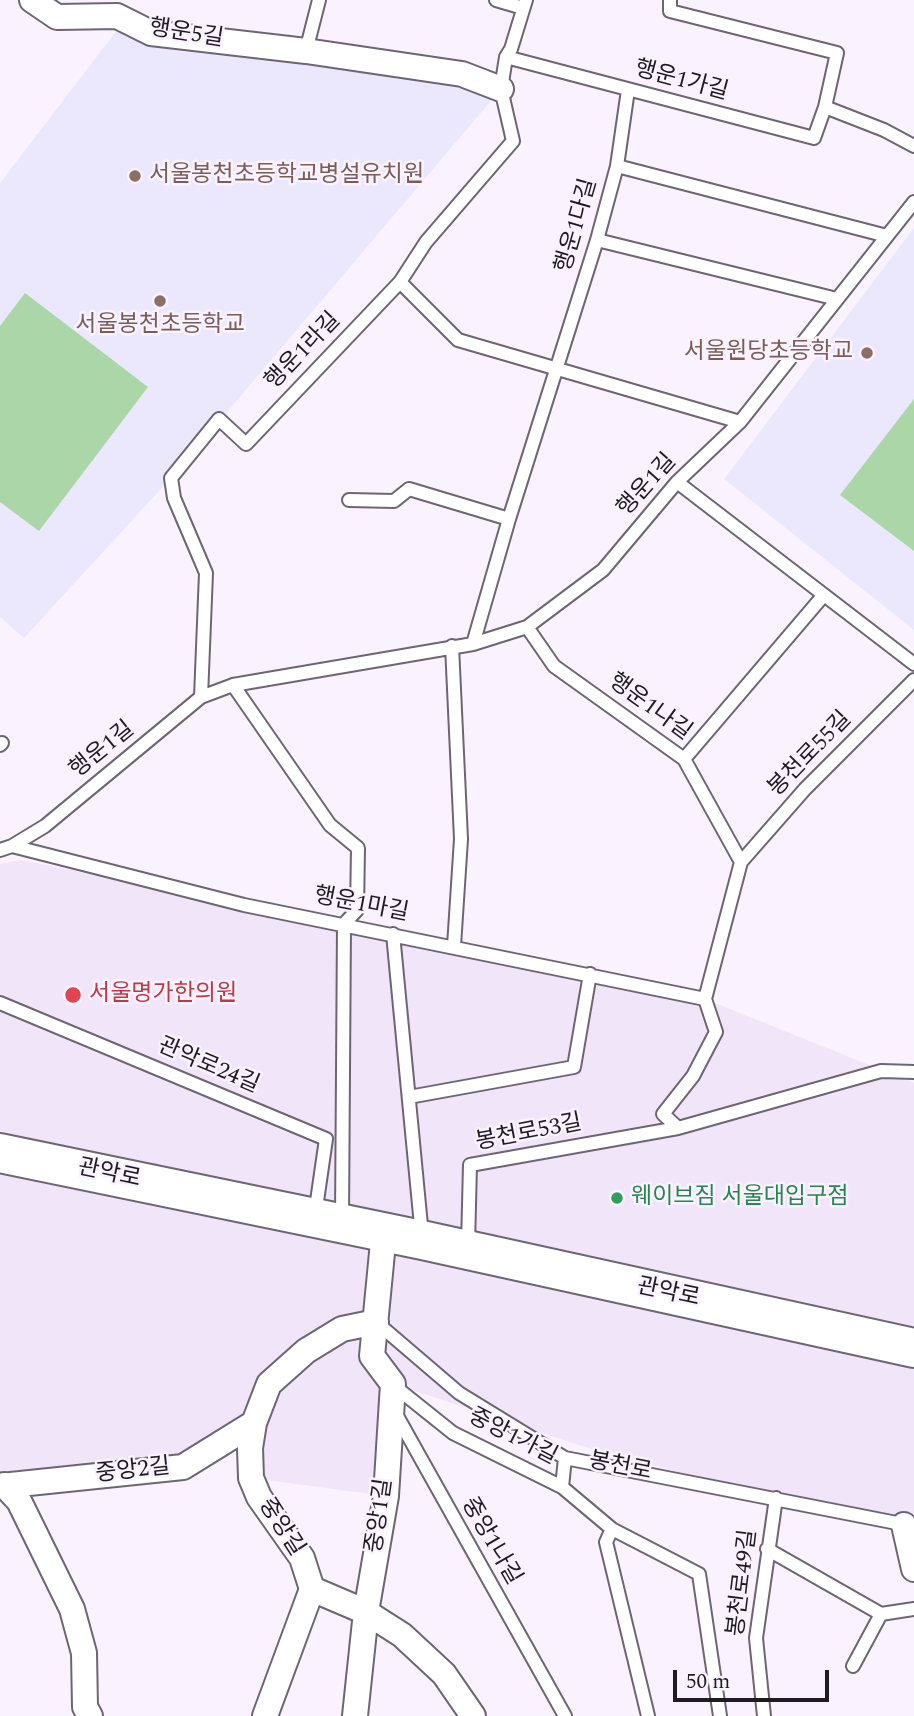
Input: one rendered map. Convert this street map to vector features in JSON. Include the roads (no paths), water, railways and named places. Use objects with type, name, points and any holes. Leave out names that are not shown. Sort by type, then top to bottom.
[{"type":"main road","name":"관악로","points":[[0,1153],[422,1240],[914,1348]]},
{"type":"street","name":"행운5길","points":[[45,5],[117,16],[151,33],[306,51],[462,74],[501,89]]},
{"type":"street","points":[[384,1232],[372,1356],[393,1384]]},
{"type":"street","name":"중앙길","points":[[312,1589],[302,1558],[259,1497],[251,1478],[250,1448],[254,1423],[270,1384],[306,1351],[342,1329],[361,1322],[376,1322]]},
{"type":"street","name":"중앙1길","points":[[355,1716],[366,1612],[386,1496],[393,1384]]},
{"type":"street","name":"중앙2길","points":[[2,1486],[183,1467],[254,1423]]},
{"type":"street","points":[[2,1486],[19,1501],[72,1609],[85,1653],[85,1707],[90,1716]]},
{"type":"street","name":"봉천로","points":[[909,1525],[914,1569]]},
{"type":"street","points":[[265,1716],[312,1589],[366,1612],[401,1635],[444,1674],[474,1716]]},
{"type":"lane","points":[[306,51],[319,0]]},
{"type":"lane","points":[[496,0],[525,4]]},
{"type":"lane","name":"행운1가길","points":[[506,57],[814,138],[825,107],[836,53],[670,11],[670,0]]},
{"type":"lane","name":"행운1라길","points":[[201,697],[206,573],[174,498],[171,478],[219,419],[246,444],[400,282],[426,242],[513,141],[501,89],[506,57],[525,4]]},
{"type":"lane","name":"행운1다길","points":[[473,644],[509,519],[597,240],[617,166],[628,90]]},
{"type":"lane","points":[[825,107],[884,130],[914,146]]},
{"type":"lane","points":[[617,166],[887,236]]},
{"type":"lane","name":"행운1길","points":[[6,848],[45,826],[201,697],[233,685],[473,644],[527,627],[603,570],[677,482],[740,422],[914,202]]},
{"type":"lane","points":[[597,240],[837,299]]},
{"type":"lane","points":[[400,282],[458,340],[740,422]]},
{"type":"lane","points":[[677,482],[914,664]]},
{"type":"lane","points":[[349,499],[394,501],[409,489],[509,519]]},
{"type":"lane","points":[[684,759],[823,596]]},
{"type":"lane","name":"행운1나길","points":[[527,627],[554,666],[684,759],[741,862]]},
{"type":"lane","points":[[452,646],[461,839],[454,946]]},
{"type":"lane","name":"봉천로55길","points":[[741,862],[805,789],[914,680]]},
{"type":"lane","points":[[233,685],[330,825],[358,848],[357,910],[344,924],[328,1220]]},
{"type":"lane","name":"행운1마길","points":[[6,848],[244,905],[705,999]]},
{"type":"lane","points":[[678,1128],[663,1114],[693,1076],[716,1031],[705,999],[741,862]]},
{"type":"lane","points":[[393,934],[422,1240]]},
{"type":"lane","points":[[408,1097],[574,1067],[590,974]]},
{"type":"lane","name":"관악로24길","points":[[0,1003],[326,1139],[328,1220]]},
{"type":"lane","name":"봉천로53길","points":[[468,1250],[470,1165],[678,1128],[881,1071],[914,1072]]},
{"type":"lane","name":"봉천로","points":[[376,1322],[460,1393],[565,1458],[909,1525]]},
{"type":"lane","name":"중앙1가길","points":[[393,1384],[453,1433],[562,1488],[612,1529],[699,1574],[720,1716]]},
{"type":"lane","name":"중앙1나길","points":[[393,1384],[397,1420],[565,1716]]},
{"type":"lane","points":[[562,1488],[565,1458]]},
{"type":"lane","name":"봉천로49길","points":[[764,1716],[756,1638],[776,1497]]},
{"type":"lane","points":[[612,1529],[606,1542],[648,1716]]},
{"type":"lane","points":[[767,1549],[881,1614],[914,1609]]},
{"type":"lane","points":[[853,1666],[881,1614]]},
{"type":"place","name":"서울봉천초등학교병설유치원","points":[[135,176]]},
{"type":"place","name":"서울봉천초등학교","points":[[160,301]]},
{"type":"place","name":"서울원당초등학교","points":[[867,353]]},
{"type":"place","name":"서울명가한의원","points":[[73,995]]},
{"type":"place","name":"웨이브짐 서울대입구점","points":[[617,1198]]}]
